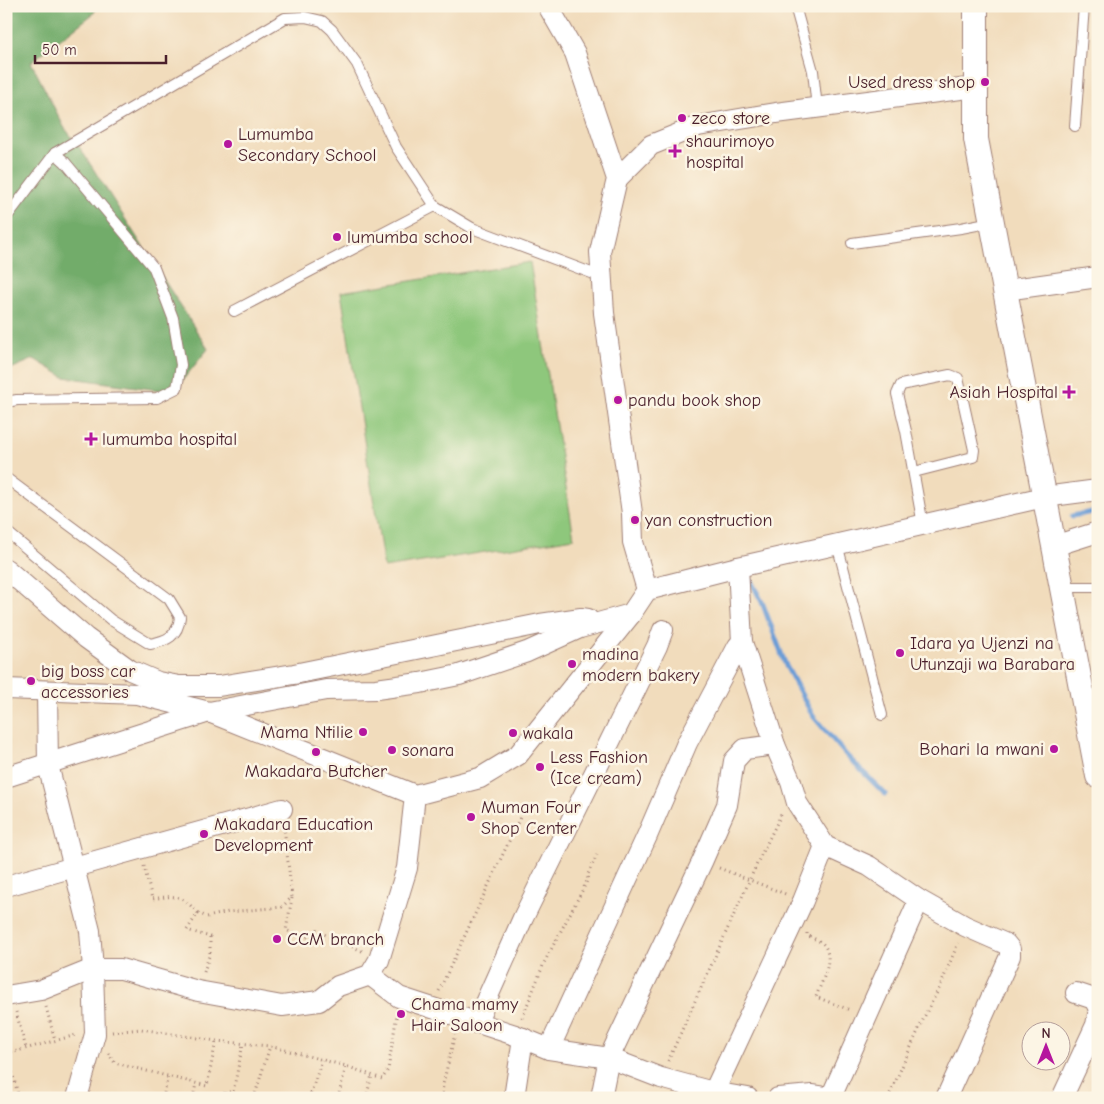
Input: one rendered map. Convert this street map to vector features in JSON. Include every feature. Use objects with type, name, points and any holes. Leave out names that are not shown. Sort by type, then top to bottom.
[{"type":"street","points":[[548,6],[575,53],[617,179]]},
{"type":"street","points":[[976,6],[976,139],[1098,776]]},
{"type":"street","points":[[6,689],[137,694],[209,712],[415,795],[480,778],[518,755],[632,614],[646,590],[634,542],[632,513],[604,313],[600,252],[617,179],[651,144],[698,126],[776,113],[976,87]]},
{"type":"street","points":[[1006,290],[1098,277]]},
{"type":"street","points":[[646,590],[738,579],[840,557],[923,525],[1045,503],[1098,490]]},
{"type":"street","points":[[1053,539],[1098,532]]},
{"type":"street","points":[[6,569],[86,638],[130,670],[158,682],[179,686],[219,686],[294,674],[548,623],[581,618],[607,621]]},
{"type":"street","points":[[738,579],[742,642],[775,745],[798,803],[825,846],[869,866],[919,900],[965,926],[1006,944],[1010,949],[1010,956],[946,1098]]},
{"type":"street","points":[[6,777],[209,712],[326,690],[376,689],[420,684],[459,675],[527,652],[580,628],[632,614]]},
{"type":"street","points":[[468,1020],[522,918],[657,646],[663,630]]},
{"type":"street","points":[[549,1049],[687,742],[742,642]]},
{"type":"street","points":[[721,678],[754,678]]},
{"type":"street","points":[[47,691],[48,764],[90,931],[93,969],[95,1034],[77,1098]]},
{"type":"street","points":[[601,1098],[608,1058],[702,862],[727,805],[734,761],[745,750],[775,745]]},
{"type":"street","points":[[9,995],[41,990],[93,969],[121,970],[198,992],[282,1006],[319,1001],[338,986],[375,967],[408,868],[415,795]]},
{"type":"street","points":[[6,886],[282,809]]},
{"type":"street","points":[[712,1095],[803,901],[825,846]]},
{"type":"street","points":[[778,1098],[812,1095],[831,1097],[919,900]]},
{"type":"street","points":[[375,967],[398,997],[519,1036],[549,1049],[608,1058],[712,1095],[748,1098]]},
{"type":"street","points":[[1076,993],[1094,999],[1098,1007]]},
{"type":"street","points":[[1062,1098],[1096,1025],[1098,1014]]},
{"type":"street","points":[[514,1098],[519,1036]]},
{"type":"lane","points":[[795,6],[812,71],[817,108]]},
{"type":"lane","points":[[1075,126],[1084,6]]},
{"type":"lane","points":[[6,218],[55,153],[285,18],[305,17],[322,21],[332,30],[356,64],[396,147],[435,206],[472,228],[602,277]]},
{"type":"lane","points":[[6,402],[17,400],[157,398],[177,388],[181,364],[173,318],[154,268],[65,162],[55,153]]},
{"type":"lane","points":[[234,311],[435,206]]},
{"type":"lane","points":[[852,243],[992,222]]},
{"type":"lane","points":[[914,472],[973,457],[974,450],[958,378],[954,376],[950,375],[901,385],[898,388],[897,394],[923,525]]},
{"type":"lane","points":[[6,478],[169,599],[180,618],[179,627],[173,635],[162,642],[150,644],[111,620],[6,532]]},
{"type":"lane","points":[[840,557],[882,715]]},
{"type":"lane","points":[[1062,586],[1098,587]]},
{"type":"path","points":[[431,1008],[525,807]]},
{"type":"path","points":[[282,809],[292,897],[286,930],[304,938],[314,935],[316,929],[324,935],[347,943],[375,967]]},
{"type":"path","points":[[661,1078],[760,857],[783,812]]},
{"type":"path","points":[[140,848],[152,899],[173,895],[186,900],[198,913],[207,917],[229,912],[282,907],[292,897]]},
{"type":"path","points":[[519,1036],[544,962],[588,879],[587,876],[597,855]]},
{"type":"path","points":[[198,913],[187,930],[210,937],[210,953],[198,992]]},
{"type":"path","points":[[888,1098],[940,987],[965,926]]},
{"type":"path","points":[[41,990],[55,1040]]},
{"type":"path","points":[[9,995],[26,1048]]},
{"type":"path","points":[[19,1098],[7,1054],[77,1035],[141,1029],[216,1041],[270,1046],[346,1066],[382,1079],[388,1070],[398,997]]},
{"type":"path","points":[[442,1098],[443,1084],[468,1020]]},
{"type":"path","points":[[95,1034],[116,1063],[207,1086],[216,1041]]},
{"type":"path","points":[[224,1098],[225,1092],[233,1092],[243,1044]]},
{"type":"path","points":[[254,1098],[270,1046]]},
{"type":"path","points":[[309,1098],[322,1060]]},
{"type":"path","points":[[338,1098],[346,1066]]},
{"type":"path","points":[[366,1098],[372,1075]]},
{"type":"path","points":[[162,1098],[168,1076]]},
{"type":"path","points":[[193,1098],[196,1084]]},
{"type":"green space","points":[[6,6],[98,6],[93,14],[31,62],[64,127],[80,148],[208,349],[173,392],[64,377],[34,359],[6,371]]},
{"type":"green space","points":[[530,262],[574,538],[384,568],[341,292]]},
{"type":"waterway","points":[[1072,516],[1098,511]]},
{"type":"waterway","points":[[751,581],[762,602],[786,666],[813,716],[847,756],[885,794]]},
{"type":"place","name":"Used dress shop","points":[[985,82]]},
{"type":"place","name":"zeco store","points":[[682,118]]},
{"type":"place","name":"Lumumba Secondary School","points":[[228,144]]},
{"type":"place","name":"shaurimoyo hospital","points":[[675,151]]},
{"type":"place","name":"lumumba school","points":[[337,237]]},
{"type":"place","name":"Asiah Hospital","points":[[1069,392]]},
{"type":"place","name":"pandu book shop","points":[[618,400]]},
{"type":"place","name":"lumumba hospital","points":[[91,439]]},
{"type":"place","name":"yan construction","points":[[635,520]]},
{"type":"place","name":"Idara ya Ujenzi na Utunzaji wa Barabara","points":[[900,653]]},
{"type":"place","name":"madina modern bakery","points":[[572,664]]},
{"type":"place","name":"big boss car accessories","points":[[31,681]]},
{"type":"place","name":"Mama Ntilie","points":[[363,732]]},
{"type":"place","name":"wakala","points":[[513,733]]},
{"type":"place","name":"Bohari la mwani","points":[[1054,749]]},
{"type":"place","name":"sonara","points":[[392,750]]},
{"type":"place","name":"Makadara Butcher","points":[[316,752]]},
{"type":"place","name":"Less Fashion (Ice cream)","points":[[540,767]]},
{"type":"place","name":"Muman Four Shop Center","points":[[471,817]]},
{"type":"place","name":"Makadara Education Development","points":[[204,834]]},
{"type":"place","name":"CCM branch","points":[[277,939]]},
{"type":"place","name":"Chama mamy Hair Saloon","points":[[401,1014]]}]
